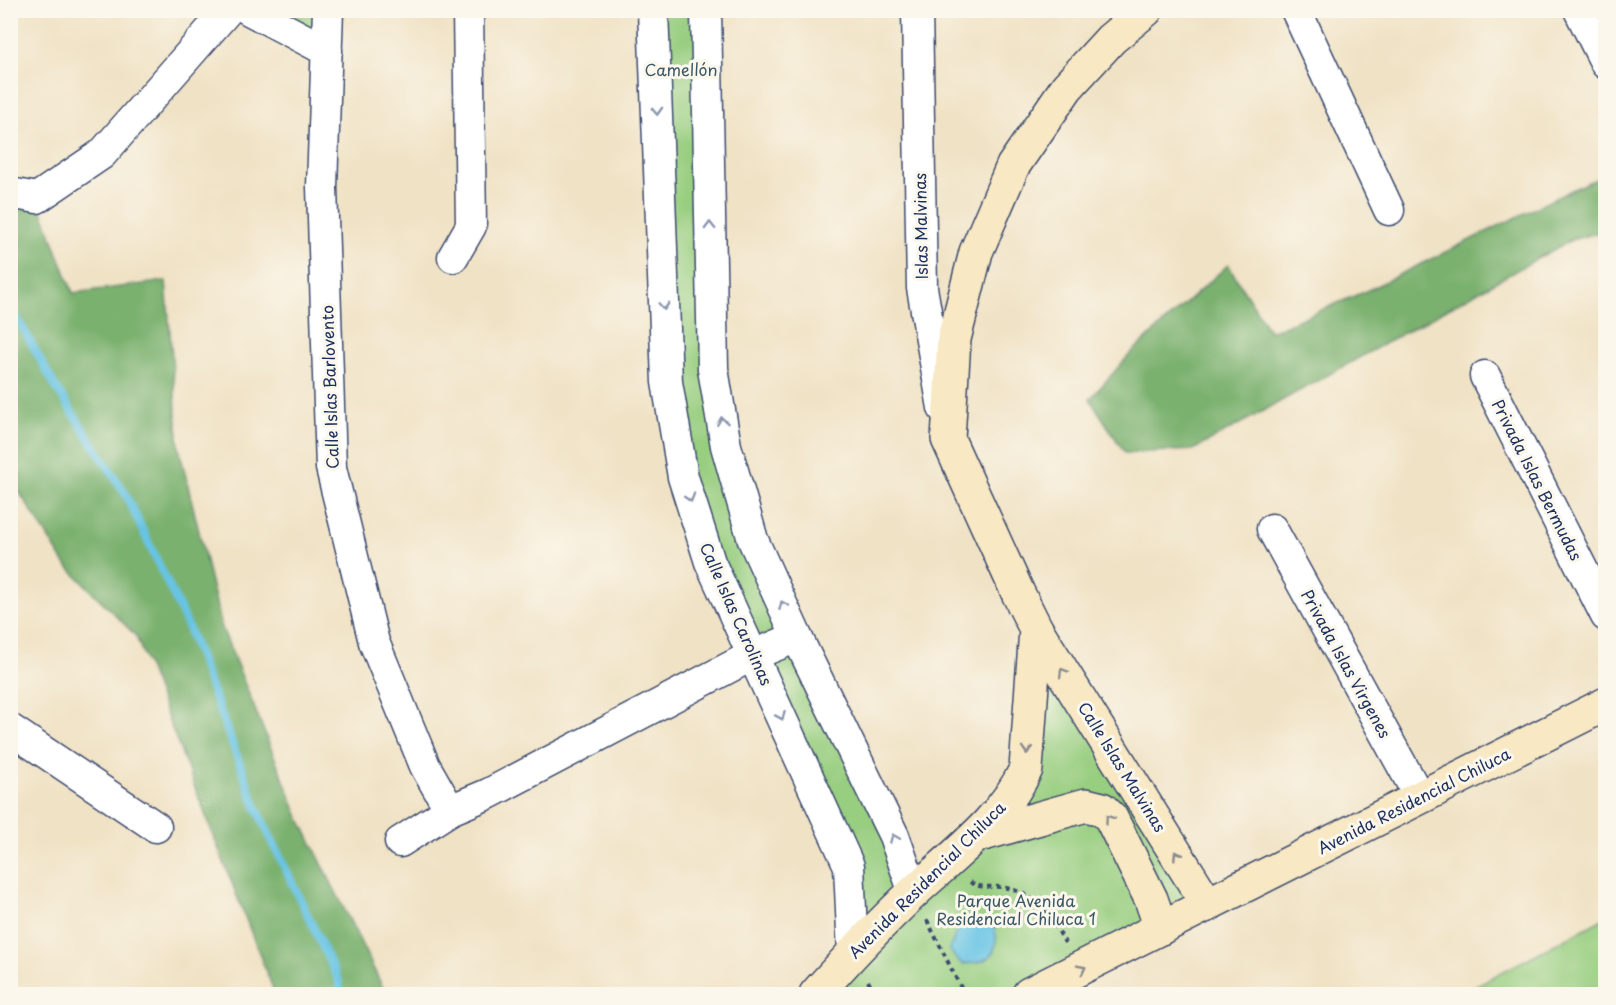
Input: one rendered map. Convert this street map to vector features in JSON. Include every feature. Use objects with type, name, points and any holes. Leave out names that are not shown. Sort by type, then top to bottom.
[{"type":"street","points":[[10,193],[38,198],[102,154],[228,10]]},
{"type":"street","points":[[249,10],[327,51]]},
{"type":"street","name":"Calle Islas Barlovento","points":[[328,10],[322,187],[331,468],[374,642],[425,766],[450,810]]},
{"type":"street","points":[[453,257],[471,226],[468,10]]},
{"type":"street","name":"Calle Islas Carolinas","points":[[653,10],[667,382],[683,477],[710,562],[849,866],[853,954]]},
{"type":"street","points":[[706,10],[714,369],[726,447],[753,540],[797,637],[894,837],[914,893]]},
{"type":"street","name":"Islas Malvinas","points":[[917,10],[922,288],[948,439]]},
{"type":"street","points":[[1036,629],[948,439],[954,339],[976,252],[1013,166],[1067,87],[1111,39],[1146,10]]},
{"type":"street","points":[[1296,10],[1389,210]]},
{"type":"street","points":[[1579,10],[1605,64]]},
{"type":"street","name":"Privada Islas Bermudas","points":[[1485,376],[1605,616]]},
{"type":"street","name":"Privada Islas Virgenes","points":[[1272,529],[1420,798]]},
{"type":"street","name":"Avenida Residencial Chiluca","points":[[816,994],[914,893],[976,836],[1019,784],[1026,769],[1036,629]]},
{"type":"street","name":"Calle Islas Malvinas","points":[[1036,629],[1208,905]]},
{"type":"street","points":[[400,842],[450,810],[488,794],[753,655],[797,637]]},
{"type":"street","name":"Avenida Residencial Chiluca","points":[[1029,994],[1605,704]]},
{"type":"street","points":[[10,729],[156,827]]},
{"type":"street","points":[[976,836],[1086,806],[1102,809],[1111,818],[1151,899],[1161,928]]},
{"type":"path","points":[[951,858],[964,878],[973,884],[984,887],[1002,887],[1029,896],[1043,909],[1057,928],[1078,970]]},
{"type":"path","points":[[914,893],[964,994]]},
{"type":"green space","points":[[249,11],[328,11],[327,51]]},
{"type":"green space","points":[[653,11],[706,11],[726,447],[913,892],[1007,801],[1036,629],[1208,905],[1029,994],[816,994],[846,960],[849,866],[683,477]]},
{"type":"green space","points":[[1605,176],[1605,231],[1571,240],[1193,450],[1125,453],[1090,399],[1131,353],[1228,265],[1270,332],[1366,291],[1586,183]]},
{"type":"green space","points":[[10,193],[37,198],[73,293],[166,281],[179,448],[222,628],[298,815],[386,994],[275,994],[136,636],[65,564],[11,479]]},
{"type":"green space","points":[[1605,918],[1605,994],[1460,994]]},
{"type":"water","points":[[973,920],[985,922],[995,928],[995,945],[990,956],[985,960],[962,964],[950,950],[960,925]]},
{"type":"waterway","points":[[10,305],[55,386],[125,493],[186,622],[257,809],[339,981],[340,994]]},
{"type":"park label","name":"Camellón","points":[[681,70]]},
{"type":"park label","name":"Parque Avenida Residencial Chiluca 1","points":[[1016,910]]}]
